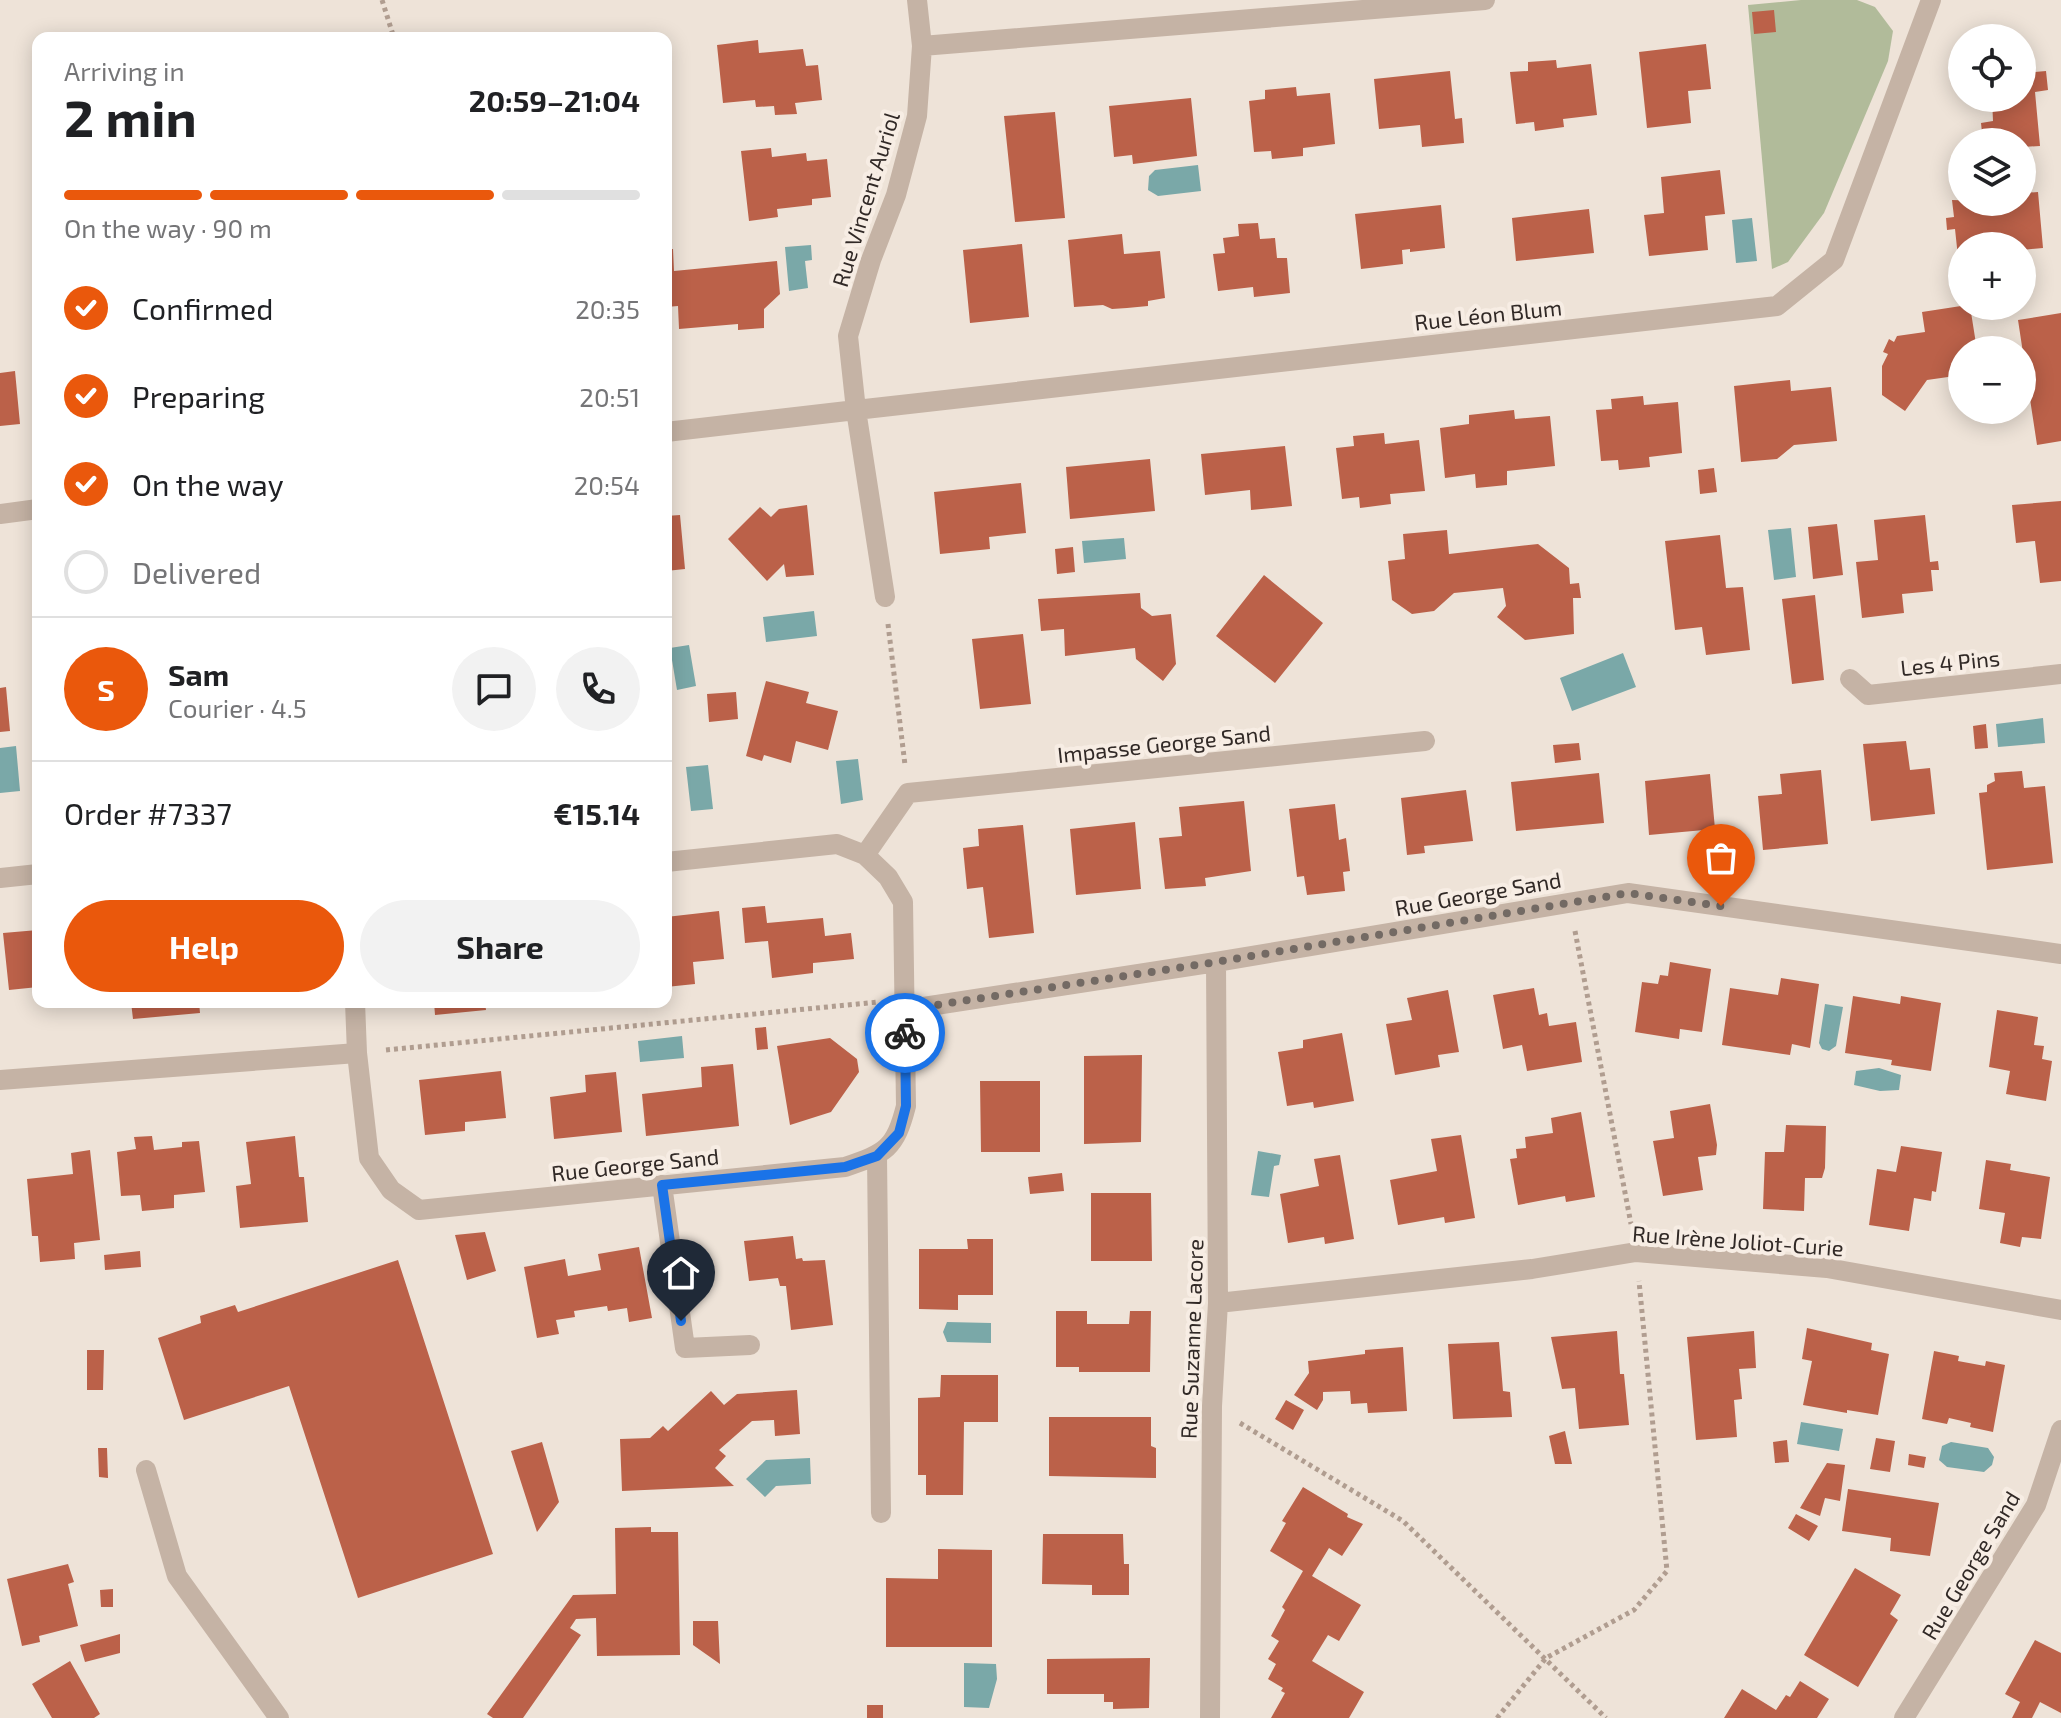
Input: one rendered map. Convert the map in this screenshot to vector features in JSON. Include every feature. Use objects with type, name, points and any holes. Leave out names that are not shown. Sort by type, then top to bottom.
[{"type":"street","name":"Rue Vincent Auriol","points":[[885,597],[856,410],[848,336],[871,260],[896,195],[917,116],[922,46],[917,0]]},
{"type":"street","points":[[922,46],[1485,0]]},
{"type":"street","name":"Rue Léon Blum","points":[[856,410],[1777,306],[1834,260],[1931,0]]},
{"type":"street","points":[[672,431],[856,410]]},
{"type":"street","points":[[0,514],[32,510]]},
{"type":"street","name":"Les 4 Pins","points":[[1850,679],[1868,695],[2061,674]]},
{"type":"street","name":"Impasse George Sand","points":[[908,793],[1425,741]]},
{"type":"street","points":[[865,855],[908,793]]},
{"type":"street","points":[[672,861],[837,844],[865,855],[888,877],[903,902],[906,1106],[899,1133],[877,1156],[881,1513]]},
{"type":"street","points":[[0,878],[32,875]]},
{"type":"street","name":"Rue George Sand","points":[[904,1010],[1628,893],[2061,954]]},
{"type":"street","name":"Rue Suzanne Lacore","points":[[1210,1718],[1212,1406],[1218,1303],[1216,962]]},
{"type":"street","name":"Rue George Sand","points":[[355,1008],[369,1158],[391,1190],[419,1210],[845,1167],[877,1156]]},
{"type":"street","points":[[0,1080],[357,1053]]},
{"type":"street","points":[[662,1185],[685,1348],[750,1345]]},
{"type":"street","name":"Rue Irène Joliot-Curie","points":[[1218,1303],[1532,1269],[1636,1252],[1827,1268],[2061,1310]]},
{"type":"street","name":"Rue George Sand","points":[[1904,1718],[2036,1505],[2061,1430]]},
{"type":"street","points":[[146,1470],[177,1576],[279,1718]]},
{"type":"path","points":[[382,0],[392,32]]},
{"type":"path","points":[[885,597],[908,793]]},
{"type":"path","points":[[1497,1718],[1546,1658],[1634,1610],[1667,1571],[1636,1252],[1569,901]]},
{"type":"path","points":[[357,1053],[890,1001],[904,1010]]},
{"type":"path","points":[[1212,1406],[1403,1521],[1606,1718]]},
{"type":"green space","points":[[1801,0],[1857,0],[1875,7],[1893,31],[1888,61],[1824,213],[1788,262],[1772,269],[1748,5]]},
{"type":"water","points":[[1198,165],[1201,191],[1158,196],[1148,190],[1149,176],[1155,170]]},
{"type":"water","points":[[1752,218],[1757,261],[1736,263],[1732,220]]},
{"type":"water","points":[[811,245],[812,260],[805,261],[808,288],[789,291],[785,247]]},
{"type":"water","points":[[1791,528],[1796,577],[1774,580],[1768,530]]},
{"type":"water","points":[[1124,538],[1126,559],[1084,563],[1082,541]]},
{"type":"water","points":[[814,611],[817,636],[766,642],[763,617]]},
{"type":"water","points":[[689,645],[696,686],[677,690],[672,648]]},
{"type":"water","points":[[1623,653],[1636,687],[1572,711],[1560,678]]},
{"type":"water","points":[[2043,718],[2045,743],[1998,747],[1996,724]]},
{"type":"water","points":[[16,746],[20,791],[0,793],[0,748]]},
{"type":"water","points":[[858,759],[863,800],[841,804],[836,761]]},
{"type":"water","points":[[708,765],[713,809],[691,811],[686,767]]},
{"type":"water","points":[[1825,1004],[1843,1007],[1836,1046],[1829,1051],[1822,1049],[1819,1043]]},
{"type":"water","points":[[682,1036],[684,1058],[640,1062],[638,1041]]},
{"type":"water","points":[[1879,1068],[1901,1075],[1899,1090],[1880,1091],[1854,1085],[1856,1071]]},
{"type":"water","points":[[1258,1151],[1281,1155],[1279,1165],[1274,1166],[1269,1197],[1251,1195]]},
{"type":"water","points":[[947,1322],[991,1323],[991,1343],[947,1342],[943,1332]]},
{"type":"water","points":[[1801,1422],[1843,1429],[1839,1451],[1797,1444]]},
{"type":"water","points":[[1951,1442],[1988,1448],[1994,1457],[1992,1465],[1984,1472],[1947,1467],[1939,1460],[1942,1446]]},
{"type":"water","points":[[810,1458],[811,1484],[776,1486],[765,1497],[746,1479],[766,1460]]},
{"type":"water","points":[[964,1663],[996,1664],[997,1679],[989,1708],[964,1707]]},
{"type":"building","points":[[1774,10],[1776,32],[1754,34],[1752,12]]},
{"type":"building","points":[[758,40],[759,53],[803,49],[806,66],[818,65],[822,100],[795,103],[797,114],[775,115],[774,106],[756,107],[755,100],[723,103],[717,45]]},
{"type":"building","points":[[1706,44],[1711,89],[1688,91],[1691,123],[1647,128],[1639,52]]},
{"type":"building","points":[[1556,60],[1557,68],[1591,64],[1597,115],[1563,119],[1564,127],[1535,131],[1534,122],[1516,124],[1510,72],[1528,71],[1528,62]]},
{"type":"building","points":[[1450,71],[1455,119],[1462,118],[1464,143],[1422,147],[1420,125],[1379,129],[1374,79]]},
{"type":"building","points":[[2046,71],[2048,90],[2036,92],[2036,72]]},
{"type":"building","points":[[1296,87],[1297,96],[1330,93],[1335,144],[1303,148],[1303,156],[1272,159],[1271,151],[1254,152],[1249,101],[1265,99],[1265,90]]},
{"type":"building","points":[[1191,98],[1197,156],[1133,164],[1132,155],[1114,157],[1109,106]]},
{"type":"building","points":[[2036,103],[2040,146],[2036,146],[2036,128],[1982,128],[1981,123],[1993,121],[1993,112],[2036,112]]},
{"type":"building","points":[[1055,112],[1065,218],[1015,222],[1004,116]]},
{"type":"building","points":[[771,148],[772,157],[806,153],[807,161],[827,159],[831,197],[812,199],[812,205],[777,209],[778,217],[749,221],[741,151]]},
{"type":"building","points":[[1720,170],[1725,214],[1705,216],[1708,250],[1649,256],[1644,215],[1664,213],[1661,177]]},
{"type":"building","points":[[2036,192],[2043,248],[2036,249],[2036,232],[1947,230],[1946,218],[1954,216],[2036,216]]},
{"type":"building","points":[[1441,205],[1445,248],[1402,250],[1403,264],[1361,269],[1355,214]]},
{"type":"building","points":[[1589,209],[1594,253],[1516,261],[1512,218]]},
{"type":"building","points":[[1258,223],[1260,239],[1275,238],[1277,258],[1287,258],[1290,293],[1254,297],[1253,287],[1218,291],[1213,254],[1225,253],[1223,238],[1239,236],[1238,224]]},
{"type":"building","points":[[1122,234],[1124,254],[1160,251],[1165,298],[1148,301],[1148,306],[1112,309],[1103,305],[1074,307],[1068,240]]},
{"type":"building","points":[[1022,244],[1029,317],[970,323],[963,250]]},
{"type":"building","points":[[672,249],[674,271],[777,261],[780,294],[764,309],[764,328],[738,330],[738,324],[679,329],[678,306],[672,306]]},
{"type":"building","points":[[1948,308],[1948,320],[1972,320],[1975,336],[1948,336],[1948,377],[1927,380],[1905,411],[1882,395],[1882,366],[1888,354],[1883,352],[1889,339],[1894,342],[1897,336],[1925,332],[1922,312]]},
{"type":"building","points":[[2061,313],[2061,441],[2037,445],[2034,424],[2036,336],[2020,336],[2018,320],[2036,320],[2036,317]]},
{"type":"building","points":[[15,371],[20,424],[0,426],[0,373]]},
{"type":"building","points":[[1790,380],[1791,391],[1831,387],[1837,441],[1794,445],[1777,459],[1741,462],[1734,386]]},
{"type":"building","points":[[1643,396],[1644,405],[1678,402],[1682,453],[1649,457],[1650,467],[1619,470],[1618,460],[1601,461],[1596,410],[1612,409],[1611,399]]},
{"type":"building","points":[[1514,410],[1515,419],[1550,416],[1555,466],[1507,471],[1507,485],[1476,488],[1475,474],[1445,478],[1440,428],[1469,424],[1469,415]]},
{"type":"building","points":[[1384,433],[1385,444],[1419,440],[1425,491],[1390,494],[1391,504],[1360,508],[1359,497],[1342,499],[1336,448],[1354,446],[1353,436]]},
{"type":"building","points":[[1285,446],[1292,506],[1251,510],[1250,490],[1205,495],[1201,454]]},
{"type":"building","points":[[1150,459],[1155,511],[1070,519],[1066,467]]},
{"type":"building","points":[[1714,468],[1717,492],[1700,494],[1698,470]]},
{"type":"building","points":[[1021,483],[1026,533],[989,537],[990,549],[940,554],[934,492]]},
{"type":"building","points":[[2061,501],[2061,581],[2040,583],[2035,541],[2016,543],[2012,505]]},
{"type":"building","points":[[807,505],[814,575],[786,577],[784,564],[767,581],[728,539],[760,507],[771,517],[779,509]]},
{"type":"building","points":[[680,515],[685,569],[672,570],[672,516]]},
{"type":"building","points":[[1925,515],[1930,562],[1938,561],[1939,570],[1931,570],[1933,591],[1902,594],[1904,613],[1862,618],[1856,562],[1878,560],[1874,520]]},
{"type":"building","points":[[1837,524],[1843,575],[1813,579],[1808,527]]},
{"type":"building","points":[[1447,530],[1449,554],[1538,544],[1569,568],[1570,584],[1579,583],[1581,598],[1573,598],[1574,634],[1525,640],[1497,617],[1506,606],[1503,588],[1454,593],[1434,611],[1412,614],[1392,600],[1388,561],[1405,559],[1403,534]]},
{"type":"building","points":[[1720,535],[1726,588],[1743,587],[1750,650],[1706,655],[1702,627],[1675,630],[1665,541]]},
{"type":"building","points":[[1073,547],[1075,572],[1057,574],[1055,549]]},
{"type":"building","points":[[1264,575],[1323,623],[1275,683],[1216,636]]},
{"type":"building","points":[[1140,593],[1141,608],[1152,616],[1171,614],[1176,664],[1163,681],[1136,659],[1135,648],[1065,656],[1064,629],[1041,631],[1038,599]]},
{"type":"building","points":[[1815,595],[1824,680],[1792,684],[1782,599]]},
{"type":"building","points":[[1023,634],[1031,704],[980,709],[972,639]]},
{"type":"building","points":[[766,681],[809,692],[806,703],[838,711],[828,750],[796,741],[791,763],[764,755],[762,761],[746,756]]},
{"type":"building","points":[[6,687],[10,731],[0,732],[0,688]]},
{"type":"building","points":[[736,692],[738,719],[709,722],[707,694]]},
{"type":"building","points":[[1986,724],[1988,748],[1975,749],[1973,726]]},
{"type":"building","points":[[1906,741],[1910,770],[1930,768],[1935,814],[1871,821],[1863,744]]},
{"type":"building","points":[[1579,743],[1581,760],[1555,763],[1553,745]]},
{"type":"building","points":[[1821,770],[1828,844],[1763,850],[1758,796],[1782,794],[1780,774]]},
{"type":"building","points":[[2022,771],[2024,788],[2045,786],[2053,863],[1987,870],[1979,793],[1987,792],[1987,785],[1995,781],[1994,773]]},
{"type":"building","points":[[1599,773],[1604,823],[1516,831],[1511,782]]},
{"type":"building","points":[[1710,774],[1715,829],[1649,835],[1645,781]]},
{"type":"building","points":[[1466,790],[1473,841],[1424,846],[1425,853],[1407,855],[1401,798]]},
{"type":"building","points":[[1244,801],[1251,871],[1205,878],[1206,886],[1165,889],[1159,838],[1182,836],[1179,807]]},
{"type":"building","points":[[1335,804],[1339,840],[1346,838],[1350,871],[1343,872],[1345,891],[1307,895],[1304,876],[1297,877],[1289,809]]},
{"type":"building","points":[[1135,822],[1141,889],[1076,895],[1070,829]]},
{"type":"building","points":[[1023,825],[1034,933],[989,938],[983,887],[967,889],[963,848],[979,846],[978,829]]},
{"type":"building","points":[[765,906],[767,923],[823,918],[825,936],[851,933],[854,959],[813,963],[813,973],[772,978],[768,941],[745,943],[742,908]]},
{"type":"building","points":[[719,911],[724,959],[693,962],[695,984],[672,986],[672,916]]},
{"type":"building","points":[[32,931],[32,988],[9,990],[3,933]]},
{"type":"building","points":[[1670,962],[1711,969],[1702,1032],[1680,1029],[1679,1039],[1635,1032],[1642,982],[1658,984],[1660,975],[1668,976]]},
{"type":"building","points":[[1781,978],[1819,984],[1810,1048],[1792,1044],[1790,1055],[1722,1045],[1730,988],[1778,995]]},
{"type":"building","points":[[1534,988],[1539,1015],[1547,1013],[1549,1026],[1576,1022],[1582,1062],[1527,1071],[1522,1045],[1503,1049],[1493,995]]},
{"type":"building","points":[[1448,990],[1459,1052],[1438,1055],[1440,1067],[1395,1075],[1386,1024],[1412,1020],[1407,998]]},
{"type":"building","points":[[1853,996],[1900,1004],[1901,996],[1941,1003],[1931,1071],[1891,1065],[1892,1060],[1845,1053]]},
{"type":"building","points":[[132,1008],[200,1008],[200,1013],[133,1019]]},
{"type":"building","points":[[434,1008],[486,1010],[435,1015]]},
{"type":"building","points":[[1997,1010],[2038,1017],[2034,1045],[2044,1046],[2042,1059],[2052,1061],[2046,1101],[2006,1094],[2010,1071],[1989,1067]]},
{"type":"building","points":[[766,1027],[768,1049],[757,1050],[755,1028]]},
{"type":"building","points":[[1342,1033],[1354,1101],[1314,1108],[1313,1102],[1287,1106],[1278,1052],[1303,1048],[1303,1040]]},
{"type":"building","points":[[830,1038],[857,1059],[859,1072],[831,1112],[790,1125],[777,1046]]},
{"type":"building","points":[[1142,1055],[1141,1142],[1084,1144],[1084,1056]]},
{"type":"building","points":[[733,1064],[739,1126],[646,1136],[642,1094],[702,1087],[701,1067]]},
{"type":"building","points":[[501,1071],[506,1118],[465,1122],[465,1131],[425,1135],[419,1080]]},
{"type":"building","points":[[616,1072],[622,1132],[554,1139],[550,1097],[586,1092],[585,1075]]},
{"type":"building","points":[[980,1081],[1040,1081],[1040,1152],[981,1152]]},
{"type":"building","points":[[1710,1104],[1717,1145],[1716,1155],[1698,1157],[1703,1190],[1663,1196],[1653,1141],[1674,1138],[1670,1111]]},
{"type":"building","points":[[1581,1112],[1595,1197],[1566,1202],[1565,1196],[1518,1205],[1510,1159],[1517,1158],[1516,1149],[1526,1148],[1525,1137],[1553,1133],[1551,1118]]},
{"type":"building","points":[[1786,1125],[1826,1126],[1825,1168],[1822,1178],[1805,1178],[1804,1211],[1763,1209],[1765,1152],[1784,1152]]},
{"type":"building","points":[[1461,1135],[1475,1218],[1445,1223],[1444,1217],[1398,1225],[1390,1180],[1437,1171],[1431,1139]]},
{"type":"building","points":[[152,1136],[154,1150],[182,1147],[182,1142],[199,1141],[205,1192],[174,1195],[174,1208],[142,1211],[140,1195],[121,1196],[117,1152],[136,1149],[134,1137]]},
{"type":"building","points":[[295,1136],[299,1177],[304,1177],[308,1222],[240,1228],[236,1186],[251,1184],[246,1142]]},
{"type":"building","points":[[1901,1146],[1942,1152],[1936,1192],[1932,1191],[1931,1201],[1914,1198],[1909,1231],[1869,1225],[1877,1169],[1896,1172]]},
{"type":"building","points":[[90,1150],[100,1240],[74,1243],[75,1259],[40,1262],[38,1236],[32,1236],[27,1179],[73,1174],[71,1153]]},
{"type":"building","points":[[1340,1155],[1354,1239],[1325,1244],[1324,1237],[1288,1243],[1280,1194],[1319,1186],[1314,1159]]},
{"type":"building","points":[[1986,1160],[2011,1164],[2010,1170],[2050,1177],[2041,1239],[2022,1237],[2020,1247],[2000,1243],[2005,1213],[1979,1209]]},
{"type":"building","points":[[1062,1173],[1064,1191],[1030,1194],[1028,1177]]},
{"type":"building","points":[[1091,1193],[1151,1193],[1152,1261],[1091,1261]]},
{"type":"building","points":[[485,1232],[496,1271],[467,1280],[455,1235]]},
{"type":"building","points":[[793,1236],[796,1259],[825,1260],[833,1325],[791,1330],[786,1286],[780,1286],[778,1278],[749,1281],[744,1241]]},
{"type":"building","points":[[967,1239],[993,1239],[993,1295],[958,1295],[958,1310],[919,1309],[919,1249],[968,1249]]},
{"type":"building","points":[[639,1247],[652,1318],[629,1322],[627,1308],[608,1311],[607,1306],[574,1311],[575,1317],[556,1320],[559,1334],[537,1338],[524,1267],[565,1259],[568,1276],[601,1270],[598,1254]]},
{"type":"building","points":[[140,1251],[141,1267],[105,1270],[104,1255]]},
{"type":"building","points":[[398,1260],[493,1554],[358,1598],[289,1386],[184,1420],[158,1338],[201,1323],[200,1316],[235,1305],[238,1312]]},
{"type":"building","points":[[1056,1311],[1087,1311],[1087,1324],[1129,1324],[1130,1311],[1151,1311],[1150,1372],[1079,1372],[1079,1367],[1056,1367]]},
{"type":"building","points":[[1807,1328],[1872,1343],[1871,1350],[1889,1354],[1878,1415],[1803,1405],[1812,1361],[1802,1359]]},
{"type":"building","points":[[1617,1331],[1620,1374],[1624,1374],[1629,1425],[1579,1429],[1575,1388],[1562,1389],[1551,1337]]},
{"type":"building","points":[[1754,1331],[1756,1368],[1739,1369],[1742,1399],[1734,1400],[1737,1437],[1696,1440],[1687,1337]]},
{"type":"building","points":[[1499,1342],[1503,1391],[1510,1392],[1512,1417],[1453,1419],[1448,1344]]},
{"type":"building","points":[[1403,1347],[1407,1411],[1368,1413],[1367,1403],[1351,1404],[1350,1391],[1323,1392],[1323,1400],[1317,1410],[1294,1395],[1309,1373],[1308,1361],[1365,1354],[1365,1350]]},
{"type":"building","points":[[87,1350],[104,1350],[103,1390],[87,1390]]},
{"type":"building","points":[[1934,1351],[1959,1356],[1958,1361],[1985,1366],[1986,1361],[2005,1365],[1993,1432],[1949,1418],[1947,1424],[1922,1419]]},
{"type":"building","points":[[941,1375],[998,1375],[998,1422],[964,1422],[963,1495],[926,1495],[926,1475],[918,1475],[918,1398],[940,1397]]},
{"type":"building","points":[[797,1390],[800,1434],[775,1436],[774,1420],[752,1421],[719,1450],[726,1456],[715,1468],[734,1486],[622,1491],[620,1439],[650,1438],[663,1426],[668,1431],[711,1391],[724,1405],[737,1394]]},
{"type":"building","points":[[1286,1400],[1304,1410],[1293,1430],[1275,1419]]},
{"type":"building","points":[[1049,1417],[1151,1417],[1151,1446],[1156,1448],[1156,1478],[1049,1476]]},
{"type":"building","points":[[1565,1431],[1572,1464],[1555,1464],[1549,1436]]},
{"type":"building","points":[[1876,1438],[1895,1441],[1890,1472],[1870,1469]]},
{"type":"building","points":[[1787,1440],[1789,1462],[1775,1463],[1773,1442]]},
{"type":"building","points":[[542,1442],[559,1502],[537,1532],[511,1451]]},
{"type":"building","points":[[98,1448],[107,1448],[108,1478],[99,1477]]},
{"type":"building","points":[[1909,1454],[1926,1457],[1924,1468],[1908,1465]]},
{"type":"building","points":[[1827,1463],[1845,1465],[1840,1501],[1825,1498],[1820,1516],[1800,1508]]},
{"type":"building","points":[[1303,1487],[1348,1514],[1347,1517],[1363,1524],[1342,1556],[1329,1548],[1312,1576],[1361,1605],[1339,1641],[1328,1635],[1312,1661],[1364,1692],[1349,1718],[1271,1718],[1285,1693],[1281,1691],[1283,1688],[1268,1679],[1276,1664],[1268,1659],[1279,1641],[1271,1636],[1285,1610],[1282,1607],[1303,1571],[1270,1551],[1286,1523],[1282,1521]]},
{"type":"building","points":[[1848,1489],[1939,1503],[1930,1556],[1890,1551],[1891,1538],[1842,1531]]},
{"type":"building","points":[[1796,1514],[1818,1526],[1809,1541],[1788,1528]]},
{"type":"building","points":[[651,1527],[651,1532],[678,1532],[680,1655],[597,1656],[596,1618],[576,1619],[570,1628],[581,1635],[523,1718],[493,1718],[487,1714],[573,1595],[616,1594],[615,1528]]},
{"type":"building","points":[[1043,1534],[1123,1534],[1124,1564],[1129,1564],[1129,1595],[1092,1595],[1092,1585],[1042,1584]]},
{"type":"building","points":[[938,1549],[992,1550],[992,1647],[886,1647],[886,1578],[938,1579]]},
{"type":"building","points":[[68,1564],[74,1582],[68,1584],[78,1626],[39,1636],[40,1642],[22,1646],[7,1579]]},
{"type":"building","points":[[1855,1568],[1901,1595],[1890,1614],[1898,1620],[1858,1687],[1804,1655]]},
{"type":"building","points":[[113,1589],[113,1607],[101,1607],[100,1590]]},
{"type":"building","points":[[693,1621],[718,1621],[720,1664],[693,1645]]},
{"type":"building","points":[[120,1634],[120,1653],[85,1662],[80,1645]]},
{"type":"building","points":[[2035,1640],[2061,1653],[2061,1713],[2040,1702],[2032,1718],[2012,1718],[2020,1702],[2005,1694]]},
{"type":"building","points":[[1150,1658],[1149,1708],[1113,1709],[1113,1702],[1104,1702],[1104,1694],[1047,1694],[1047,1659]]},
{"type":"building","points":[[70,1661],[100,1714],[94,1718],[52,1718],[32,1684]]},
{"type":"building","points":[[1800,1681],[1829,1699],[1817,1718],[1724,1718],[1742,1689],[1776,1710],[1786,1695],[1790,1697]]},
{"type":"building","points":[[867,1705],[883,1705],[883,1718],[867,1718]]},
{"type":"way so far","points":[[905,1033],[904,1010],[1216,962],[1569,901],[1628,893],[1721,906]]},
{"type":"route","points":[[681,1321],[662,1185],[845,1167],[877,1156],[899,1133],[906,1106],[905,1033]]}]
